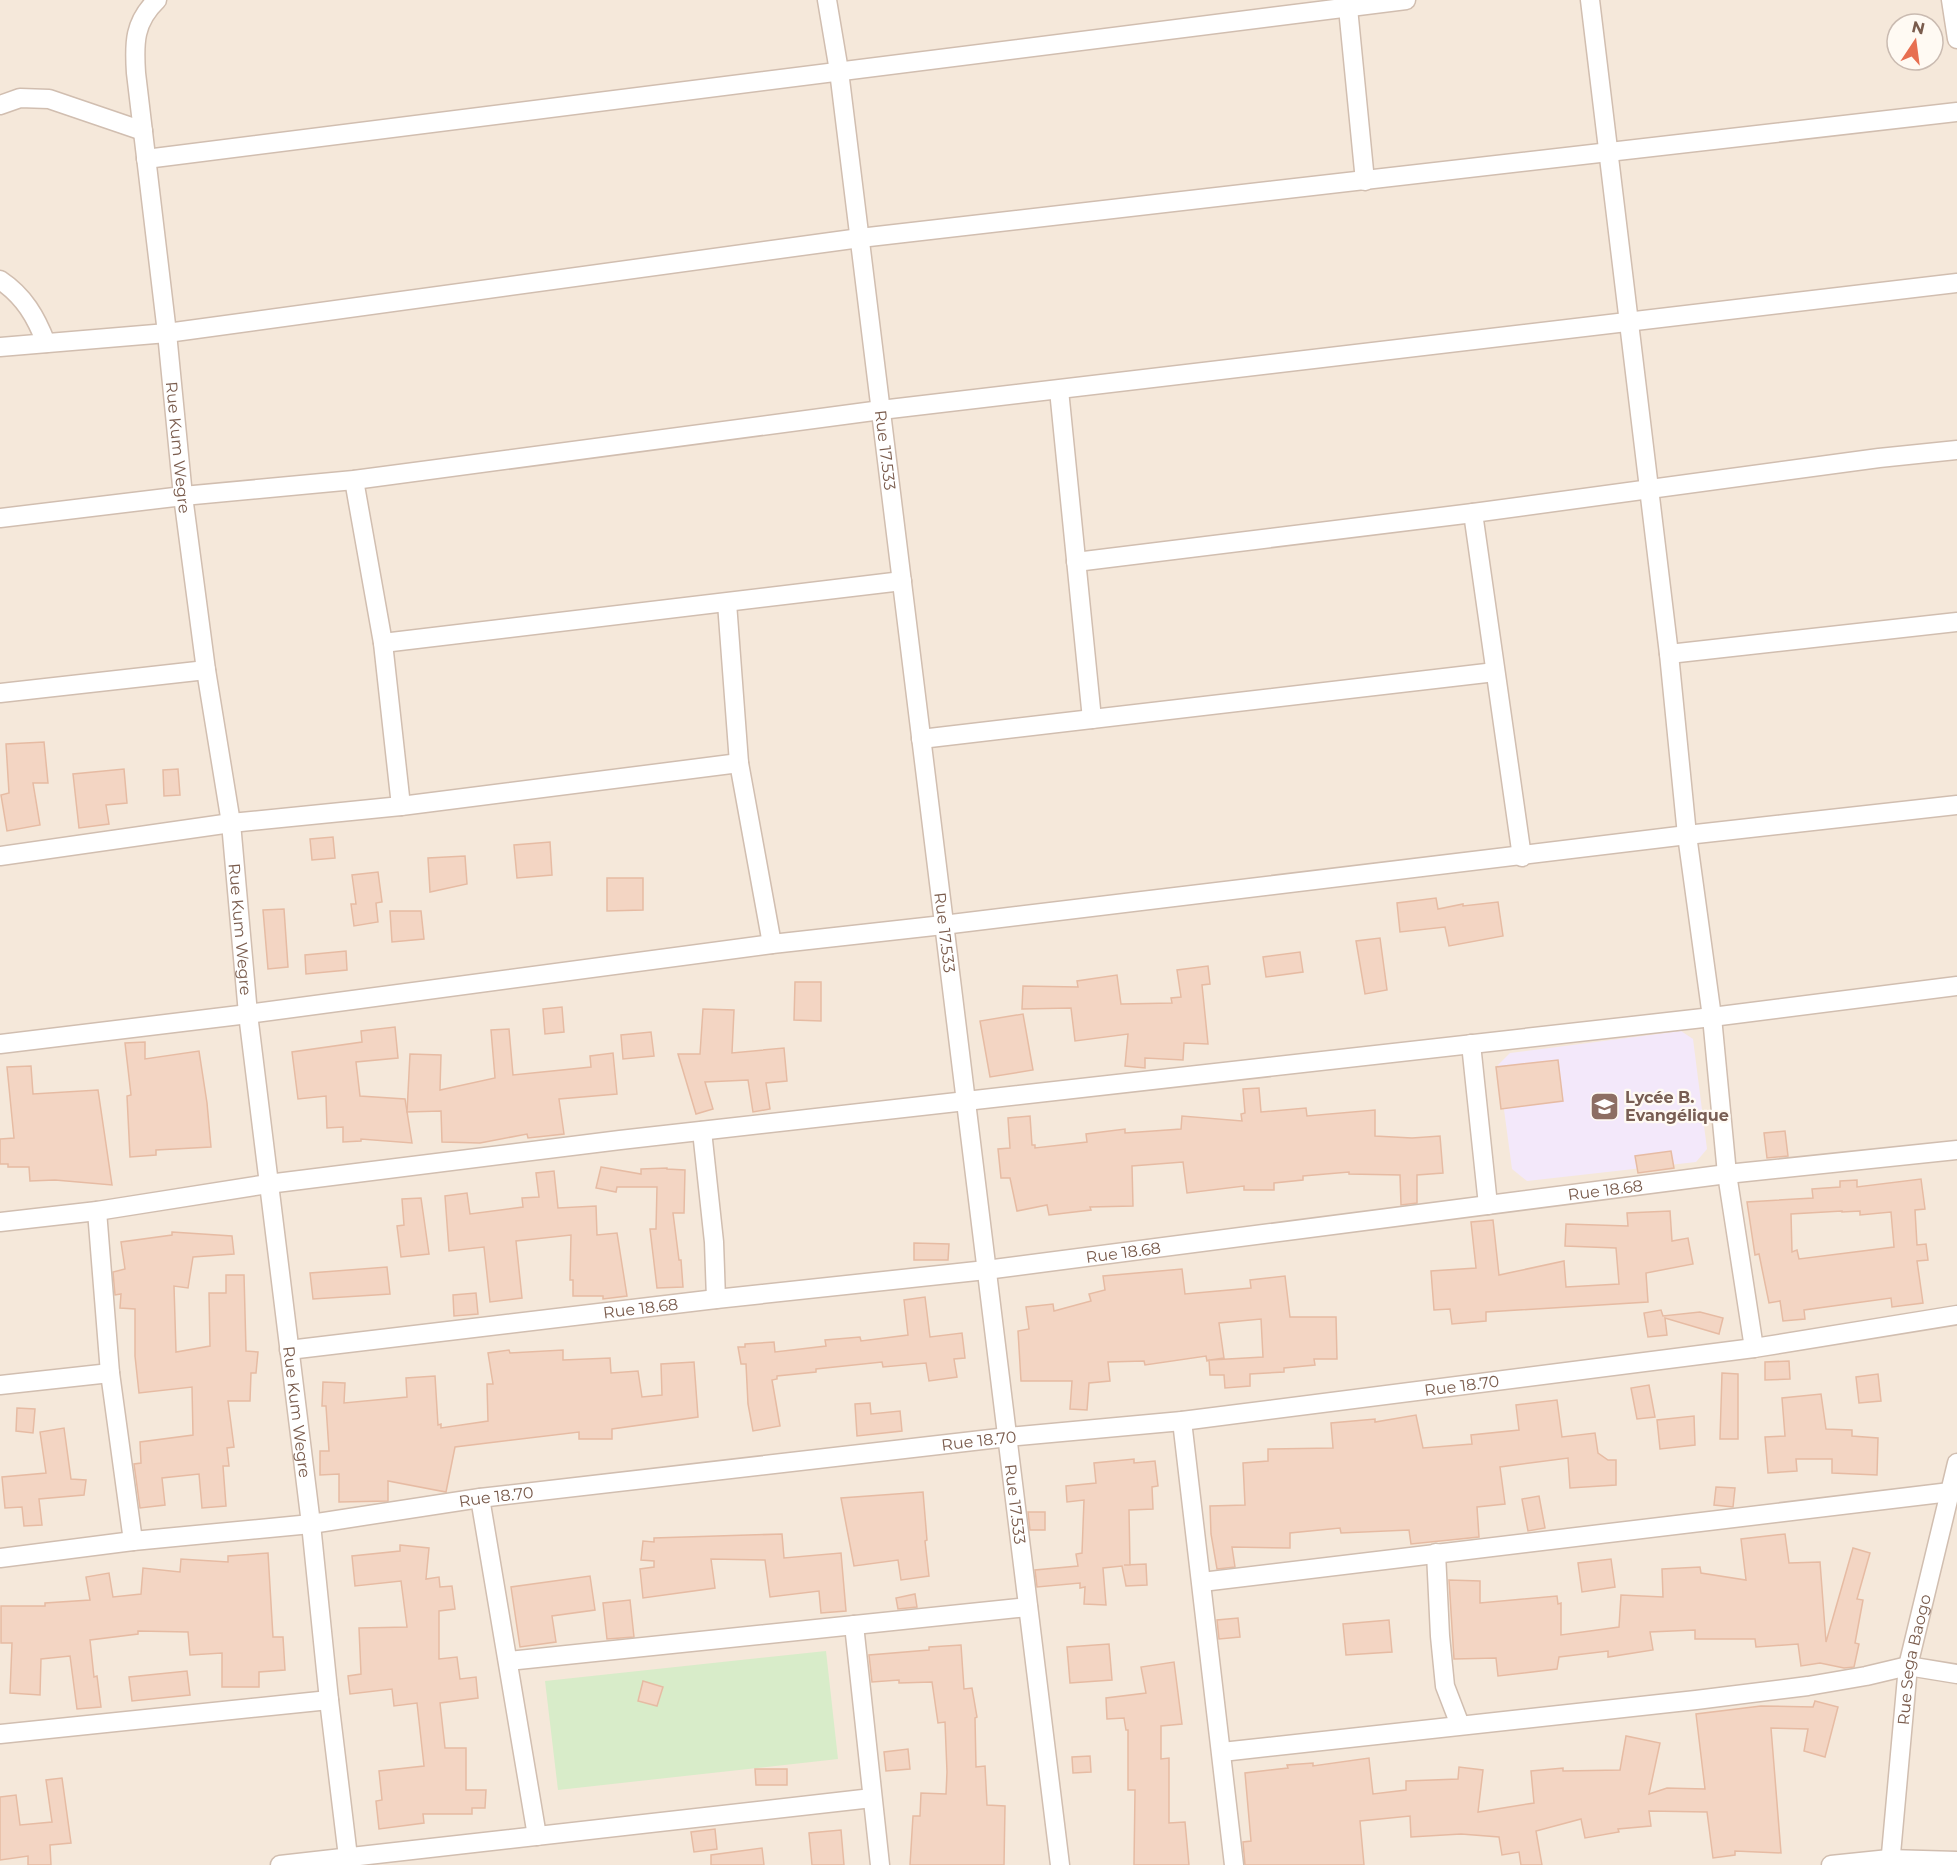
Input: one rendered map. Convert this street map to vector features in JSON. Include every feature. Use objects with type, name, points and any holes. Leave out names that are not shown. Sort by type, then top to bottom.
[{"type":"street","name":"Rue Kum Wegre","points":[[157,0],[146,10],[134,45],[142,131],[167,333],[183,496],[206,670],[231,824],[248,1014],[311,1524],[329,1700],[349,1861]]},
{"type":"street","name":"Rue 17.533","points":[[827,0],[839,71],[860,238],[1060,1865]]},
{"type":"street","points":[[146,159],[1406,0]]},
{"type":"street","points":[[1590,0],[1669,654],[1687,836],[1712,1017],[1727,1174],[1754,1348]]},
{"type":"street","points":[[1951,0],[1957,39]]},
{"type":"street","points":[[1348,8],[1365,181]]},
{"type":"street","points":[[0,105],[20,98],[49,99],[142,131]]},
{"type":"street","points":[[0,347],[167,333],[860,238],[1957,112]]},
{"type":"street","points":[[0,280],[18,293],[38,321],[46,343]]},
{"type":"street","points":[[0,518],[183,496],[354,480],[881,410],[1957,283]]},
{"type":"street","points":[[1059,390],[1092,719]]},
{"type":"street","points":[[1076,562],[1473,513],[1879,458],[1957,450]]},
{"type":"street","points":[[354,480],[383,643],[401,806]]},
{"type":"street","points":[[1473,513],[1522,857]]},
{"type":"street","points":[[383,643],[902,581]]},
{"type":"street","points":[[727,603],[739,763],[772,944]]},
{"type":"street","points":[[1669,654],[1957,622]]},
{"type":"street","points":[[0,693],[206,670]]},
{"type":"street","points":[[921,739],[1495,672]]},
{"type":"street","points":[[0,856],[231,824],[401,806],[739,763]]},
{"type":"street","points":[[0,1044],[248,1014],[772,944],[1957,805]]},
{"type":"street","points":[[0,1222],[97,1211],[268,1184],[702,1131],[1712,1017],[1957,986]]},
{"type":"street","points":[[1471,1044],[1488,1205]]},
{"type":"street","points":[[702,1131],[714,1242],[716,1299]]},
{"type":"street","name":"Rue 18.68","points":[[289,1350],[716,1299],[987,1270],[1727,1174],[1957,1150]]},
{"type":"street","points":[[97,1211],[110,1373],[133,1541]]},
{"type":"street","name":"Rue 18.70","points":[[0,1558],[133,1541],[311,1524],[480,1498],[1008,1437],[1182,1421],[1754,1348],[1957,1315]]},
{"type":"street","points":[[0,1385],[110,1373]]},
{"type":"street","points":[[1182,1421],[1234,1865]]},
{"type":"street","name":"Rue Sega Baogo","points":[[1890,1862],[1908,1666],[1957,1463]]},
{"type":"street","points":[[1202,1582],[1950,1492]]},
{"type":"street","points":[[480,1498],[537,1836]]},
{"type":"street","points":[[1436,1553],[1445,1686],[1460,1725]]},
{"type":"street","points":[[508,1661],[1028,1606]]},
{"type":"street","points":[[854,1625],[880,1865]]},
{"type":"street","points":[[1222,1752],[1797,1687],[1866,1676],[1908,1666],[1957,1674]]},
{"type":"street","points":[[0,1734],[329,1700]]},
{"type":"street","points":[[280,1865],[349,1861],[537,1836],[872,1798]]},
{"type":"street","points":[[1831,1865],[1957,1861]]},
{"type":"shaded area","points":[[0,0],[1957,0],[1957,1865],[0,1865]]},
{"type":"shaded area","points":[[1681,1031],[1693,1039],[1707,1149],[1696,1162],[1527,1181],[1512,1169],[1498,1065],[1510,1053]]},
{"type":"green space","points":[[826,1651],[838,1759],[558,1790],[545,1681]]},
{"type":"building","points":[[44,742],[48,783],[33,783],[40,825],[7,831],[1,795],[9,793],[6,744]]},
{"type":"building","points":[[124,769],[127,803],[106,805],[109,824],[79,828],[73,774]]},
{"type":"building","points":[[178,769],[180,795],[164,796],[163,770]]},
{"type":"building","points":[[333,837],[335,858],[312,860],[310,839]]},
{"type":"building","points":[[550,842],[552,875],[517,878],[514,845]]},
{"type":"building","points":[[465,856],[467,884],[430,892],[428,858]]},
{"type":"building","points":[[378,872],[382,902],[376,903],[378,922],[354,926],[351,904],[356,904],[352,875]]},
{"type":"building","points":[[607,878],[643,878],[643,910],[607,911]]},
{"type":"building","points":[[1436,898],[1438,909],[1463,904],[1463,906],[1498,902],[1503,936],[1449,946],[1445,927],[1400,932],[1397,903]]},
{"type":"building","points":[[284,909],[288,967],[268,969],[263,910]]},
{"type":"building","points":[[390,911],[421,911],[424,939],[392,942]]},
{"type":"building","points":[[1380,938],[1387,990],[1365,994],[1356,941]]},
{"type":"building","points":[[346,951],[347,970],[306,974],[305,955]]},
{"type":"building","points":[[1300,952],[1303,972],[1266,977],[1263,957]]},
{"type":"building","points":[[1208,966],[1210,984],[1202,985],[1208,1044],[1184,1043],[1183,1060],[1145,1058],[1145,1068],[1125,1066],[1128,1034],[1075,1041],[1071,1008],[1022,1009],[1023,986],[1078,987],[1077,981],[1117,975],[1121,1004],[1172,1003],[1171,998],[1181,997],[1177,970]]},
{"type":"building","points":[[795,982],[821,982],[821,1021],[794,1020]]},
{"type":"building","points":[[562,1007],[564,1032],[545,1034],[543,1009]]},
{"type":"building","points":[[703,1009],[734,1010],[732,1053],[784,1048],[787,1081],[766,1083],[770,1109],[753,1112],[748,1080],[705,1082],[713,1109],[696,1114],[678,1054],[700,1054]]},
{"type":"building","points":[[1023,1014],[1033,1070],[990,1077],[980,1021]]},
{"type":"building","points":[[395,1027],[398,1058],[356,1062],[360,1096],[405,1099],[412,1143],[361,1139],[361,1141],[343,1142],[343,1127],[327,1128],[326,1096],[298,1099],[292,1052],[362,1042],[361,1031]]},
{"type":"building","points":[[509,1029],[513,1075],[591,1067],[590,1056],[613,1053],[617,1094],[559,1099],[564,1134],[528,1138],[527,1134],[480,1143],[442,1142],[441,1111],[407,1112],[410,1054],[441,1055],[440,1090],[495,1078],[491,1030]]},
{"type":"building","points":[[651,1032],[654,1056],[623,1059],[621,1035]]},
{"type":"building","points":[[145,1042],[145,1059],[199,1051],[211,1147],[156,1150],[156,1155],[130,1157],[127,1096],[131,1095],[125,1043]]},
{"type":"building","points":[[1558,1060],[1563,1101],[1501,1109],[1496,1067]]},
{"type":"building","points":[[31,1066],[33,1094],[98,1090],[112,1185],[55,1180],[30,1181],[29,1167],[8,1167],[8,1164],[0,1164],[0,1139],[14,1138],[7,1067]]},
{"type":"building","points":[[1259,1088],[1261,1112],[1306,1108],[1307,1116],[1375,1110],[1375,1136],[1412,1138],[1440,1136],[1443,1173],[1417,1175],[1417,1203],[1401,1205],[1400,1175],[1349,1174],[1349,1172],[1303,1176],[1303,1180],[1274,1183],[1274,1190],[1244,1190],[1244,1186],[1187,1193],[1183,1162],[1132,1166],[1133,1206],[1090,1207],[1091,1210],[1049,1215],[1047,1205],[1017,1211],[1010,1178],[1001,1178],[998,1149],[1010,1148],[1008,1118],[1030,1116],[1032,1145],[1035,1145],[1035,1148],[1087,1142],[1086,1134],[1125,1129],[1125,1133],[1181,1129],[1182,1116],[1242,1121],[1241,1114],[1245,1113],[1243,1089]]},
{"type":"building","points":[[1785,1131],[1788,1156],[1767,1158],[1764,1133]]},
{"type":"building","points":[[1671,1151],[1674,1168],[1638,1173],[1635,1156]]},
{"type":"building","points":[[601,1167],[641,1174],[641,1169],[685,1170],[684,1213],[673,1213],[683,1287],[657,1288],[650,1229],[656,1229],[657,1187],[617,1187],[616,1192],[596,1188]]},
{"type":"building","points":[[554,1171],[558,1208],[596,1206],[597,1235],[617,1233],[627,1296],[603,1299],[603,1296],[573,1296],[573,1280],[570,1280],[571,1235],[516,1241],[522,1298],[490,1302],[484,1247],[449,1251],[445,1196],[467,1193],[470,1214],[523,1207],[522,1198],[539,1197],[536,1173]]},
{"type":"building","points":[[1921,1179],[1925,1209],[1915,1210],[1917,1245],[1926,1244],[1928,1260],[1917,1261],[1923,1303],[1892,1307],[1891,1298],[1804,1310],[1805,1319],[1783,1321],[1780,1301],[1769,1303],[1759,1254],[1755,1255],[1747,1202],[1813,1198],[1812,1189],[1840,1187],[1840,1181],[1857,1180],[1857,1187]],"holes":[[[1860,1211],[1860,1215],[1891,1212],[1894,1247],[1799,1259],[1797,1250],[1792,1252],[1791,1214]]]},
{"type":"building","points":[[421,1198],[429,1254],[401,1257],[397,1226],[404,1225],[402,1199]]},
{"type":"building","points":[[1670,1211],[1672,1241],[1688,1238],[1693,1264],[1646,1273],[1648,1302],[1486,1312],[1486,1321],[1452,1324],[1450,1309],[1434,1310],[1431,1271],[1476,1268],[1471,1222],[1493,1220],[1499,1275],[1564,1261],[1566,1287],[1619,1284],[1616,1248],[1565,1246],[1566,1224],[1628,1226],[1627,1213]]},
{"type":"building","points":[[172,1232],[232,1236],[234,1254],[193,1257],[188,1288],[174,1286],[176,1352],[210,1346],[209,1293],[226,1293],[226,1275],[244,1275],[246,1351],[258,1352],[256,1373],[251,1373],[250,1401],[228,1401],[234,1447],[227,1448],[229,1466],[223,1466],[226,1506],[202,1508],[199,1474],[162,1478],[165,1505],[140,1508],[134,1464],[141,1463],[140,1442],[193,1435],[192,1387],[139,1393],[135,1356],[135,1309],[120,1308],[121,1294],[115,1295],[113,1272],[125,1269],[121,1242],[172,1235]]},
{"type":"building","points":[[914,1243],[949,1244],[948,1260],[914,1260]]},
{"type":"building","points":[[387,1267],[390,1294],[313,1299],[310,1273]]},
{"type":"building","points":[[1182,1269],[1185,1294],[1251,1288],[1250,1280],[1285,1276],[1290,1317],[1336,1317],[1337,1359],[1314,1359],[1315,1365],[1284,1368],[1284,1372],[1250,1374],[1250,1386],[1225,1388],[1224,1375],[1210,1375],[1209,1360],[1207,1361],[1206,1356],[1145,1365],[1144,1361],[1108,1362],[1110,1381],[1089,1383],[1087,1410],[1070,1409],[1072,1381],[1021,1381],[1018,1331],[1029,1329],[1026,1307],[1053,1304],[1054,1311],[1091,1301],[1089,1294],[1105,1290],[1103,1276]],"holes":[[[1261,1319],[1263,1357],[1210,1360],[1224,1358],[1219,1323]]]},
{"type":"building","points":[[476,1293],[478,1314],[454,1316],[453,1295]]},
{"type":"building","points":[[925,1297],[930,1337],[962,1333],[965,1358],[954,1359],[957,1377],[929,1381],[926,1363],[883,1367],[882,1362],[777,1376],[777,1379],[772,1380],[780,1426],[753,1431],[748,1404],[746,1364],[741,1364],[738,1347],[745,1347],[745,1344],[774,1342],[775,1352],[826,1346],[825,1340],[860,1337],[861,1341],[908,1335],[904,1300]]},
{"type":"building","points":[[1661,1310],[1663,1316],[1700,1312],[1723,1318],[1719,1334],[1665,1318],[1667,1335],[1648,1337],[1644,1313]]},
{"type":"building","points":[[509,1350],[510,1353],[563,1350],[563,1360],[610,1358],[611,1373],[638,1371],[642,1397],[662,1395],[661,1364],[694,1362],[698,1417],[612,1429],[612,1439],[579,1439],[579,1432],[455,1447],[446,1492],[388,1481],[388,1501],[339,1502],[339,1474],[320,1475],[320,1451],[329,1451],[326,1406],[322,1406],[323,1382],[345,1383],[344,1403],[407,1397],[406,1378],[435,1376],[438,1425],[441,1424],[441,1428],[488,1421],[487,1384],[493,1384],[488,1353]]},
{"type":"building","points":[[1789,1361],[1790,1379],[1765,1380],[1765,1362]]},
{"type":"building","points":[[1722,1373],[1738,1374],[1738,1439],[1720,1439]]},
{"type":"building","points":[[1878,1374],[1881,1401],[1859,1403],[1856,1377]]},
{"type":"building","points":[[1649,1385],[1655,1417],[1637,1419],[1631,1388]]},
{"type":"building","points":[[1821,1394],[1826,1429],[1852,1430],[1852,1436],[1878,1438],[1877,1475],[1832,1473],[1832,1459],[1796,1459],[1797,1471],[1768,1473],[1765,1437],[1785,1436],[1782,1398]]},
{"type":"building","points":[[1557,1400],[1562,1437],[1595,1433],[1598,1453],[1608,1460],[1616,1460],[1616,1485],[1570,1488],[1568,1458],[1500,1467],[1505,1504],[1477,1507],[1479,1537],[1411,1544],[1409,1530],[1341,1533],[1340,1528],[1290,1533],[1290,1548],[1232,1547],[1235,1567],[1217,1569],[1211,1534],[1210,1506],[1245,1505],[1243,1463],[1268,1461],[1268,1449],[1333,1448],[1331,1423],[1375,1419],[1375,1422],[1416,1415],[1423,1448],[1472,1444],[1471,1435],[1519,1430],[1516,1405]]},
{"type":"building","points":[[870,1403],[871,1414],[900,1411],[902,1431],[857,1436],[855,1404]]},
{"type":"building","points":[[17,1408],[35,1409],[33,1433],[16,1431]]},
{"type":"building","points":[[1694,1416],[1695,1445],[1660,1449],[1657,1420]]},
{"type":"building","points":[[64,1428],[71,1479],[86,1480],[84,1495],[39,1499],[42,1525],[24,1526],[22,1507],[5,1508],[2,1477],[46,1473],[40,1432]]},
{"type":"building","points":[[1134,1459],[1134,1463],[1155,1461],[1158,1486],[1152,1487],[1153,1509],[1129,1510],[1130,1565],[1146,1564],[1147,1585],[1126,1586],[1122,1566],[1103,1568],[1106,1605],[1084,1604],[1085,1587],[1080,1588],[1080,1583],[1037,1587],[1035,1570],[1078,1566],[1076,1554],[1082,1553],[1084,1500],[1067,1502],[1066,1486],[1096,1483],[1094,1463]]},
{"type":"building","points":[[1716,1487],[1735,1488],[1733,1507],[1714,1505]]},
{"type":"building","points":[[923,1492],[929,1576],[901,1580],[898,1560],[854,1566],[841,1498]]},
{"type":"building","points":[[1539,1496],[1545,1528],[1528,1531],[1522,1499]]},
{"type":"building","points":[[1028,1512],[1045,1512],[1045,1530],[1030,1530]]},
{"type":"building","points":[[782,1534],[784,1558],[841,1553],[846,1611],[821,1613],[819,1591],[770,1597],[765,1560],[711,1559],[715,1588],[643,1598],[640,1569],[654,1567],[654,1561],[641,1560],[643,1541],[654,1542],[654,1538]]},
{"type":"building","points":[[1785,1534],[1789,1563],[1820,1562],[1826,1642],[1853,1548],[1870,1553],[1857,1599],[1863,1600],[1855,1643],[1859,1644],[1854,1667],[1844,1668],[1820,1663],[1801,1666],[1798,1644],[1756,1647],[1755,1639],[1695,1639],[1695,1630],[1650,1632],[1653,1650],[1608,1657],[1608,1651],[1559,1657],[1557,1669],[1498,1676],[1496,1658],[1454,1659],[1449,1580],[1480,1581],[1480,1603],[1557,1596],[1558,1604],[1561,1603],[1561,1635],[1619,1627],[1621,1595],[1663,1597],[1662,1569],[1700,1567],[1701,1573],[1746,1580],[1741,1539]]},
{"type":"building","points":[[400,1545],[429,1548],[426,1579],[439,1577],[440,1587],[452,1586],[455,1609],[439,1611],[439,1659],[457,1657],[460,1679],[476,1677],[478,1698],[440,1703],[445,1748],[466,1748],[466,1790],[486,1790],[485,1808],[472,1808],[472,1814],[423,1814],[424,1823],[379,1829],[376,1801],[382,1800],[379,1771],[424,1766],[417,1703],[394,1706],[392,1689],[350,1694],[348,1676],[361,1674],[359,1628],[407,1627],[401,1581],[355,1586],[352,1556],[400,1551]]},
{"type":"building","points":[[268,1553],[273,1637],[283,1637],[285,1670],[259,1672],[259,1687],[222,1687],[222,1653],[190,1655],[188,1632],[138,1631],[138,1634],[90,1640],[94,1677],[97,1676],[101,1707],[77,1709],[70,1656],[41,1659],[40,1695],[10,1693],[12,1643],[1,1643],[1,1606],[45,1606],[45,1603],[90,1600],[86,1577],[109,1573],[113,1597],[141,1594],[143,1568],[180,1572],[181,1559],[228,1562],[228,1556]]},
{"type":"building","points":[[1611,1559],[1615,1587],[1582,1592],[1578,1563]]},
{"type":"building","points":[[590,1576],[595,1610],[552,1616],[556,1642],[520,1647],[511,1587]]},
{"type":"building","points":[[915,1594],[917,1607],[898,1609],[896,1598]]},
{"type":"building","points":[[630,1600],[634,1637],[607,1639],[603,1603]]},
{"type":"building","points":[[1238,1618],[1240,1637],[1219,1639],[1217,1620]]},
{"type":"building","points":[[1389,1620],[1392,1652],[1346,1655],[1343,1624]]},
{"type":"building","points":[[1109,1644],[1112,1680],[1070,1683],[1067,1647]]},
{"type":"building","points":[[961,1645],[964,1689],[972,1688],[977,1717],[975,1718],[976,1767],[985,1766],[987,1805],[1005,1806],[1004,1865],[910,1865],[913,1816],[920,1816],[921,1793],[946,1794],[945,1722],[938,1723],[932,1682],[899,1683],[899,1680],[872,1682],[869,1655]]},
{"type":"building","points":[[1174,1662],[1182,1724],[1161,1726],[1161,1759],[1169,1758],[1169,1823],[1185,1822],[1189,1865],[1134,1865],[1135,1790],[1128,1790],[1128,1730],[1126,1730],[1124,1718],[1107,1719],[1106,1698],[1146,1693],[1141,1667]]},
{"type":"building","points":[[187,1671],[190,1695],[132,1701],[129,1677]]},
{"type":"building","points":[[643,1681],[663,1687],[657,1706],[638,1701]]},
{"type":"building","points":[[1815,1701],[1838,1707],[1825,1757],[1804,1751],[1808,1729],[1771,1728],[1781,1853],[1735,1851],[1735,1855],[1713,1858],[1707,1812],[1649,1811],[1651,1826],[1618,1829],[1619,1832],[1585,1838],[1581,1819],[1536,1831],[1542,1865],[1521,1865],[1519,1852],[1502,1855],[1499,1837],[1461,1834],[1411,1837],[1410,1816],[1360,1821],[1364,1865],[1245,1865],[1243,1842],[1251,1841],[1245,1773],[1288,1768],[1287,1765],[1313,1763],[1313,1766],[1369,1758],[1373,1794],[1406,1790],[1406,1781],[1458,1779],[1459,1767],[1483,1770],[1478,1812],[1534,1803],[1531,1771],[1563,1768],[1563,1771],[1620,1770],[1626,1736],[1660,1743],[1649,1794],[1667,1788],[1705,1789],[1696,1714],[1761,1706],[1813,1707]]},
{"type":"building","points":[[908,1749],[910,1769],[886,1771],[884,1752]]},
{"type":"building","points":[[1090,1756],[1091,1772],[1073,1773],[1072,1757]]},
{"type":"building","points":[[755,1769],[787,1769],[787,1785],[756,1785]]},
{"type":"building","points":[[62,1778],[71,1843],[50,1845],[51,1865],[28,1865],[28,1856],[0,1860],[0,1797],[16,1795],[20,1825],[52,1822],[46,1780]]},
{"type":"building","points":[[715,1829],[717,1849],[694,1852],[691,1832]]},
{"type":"building","points":[[841,1830],[844,1865],[812,1865],[809,1833]]},
{"type":"building","points":[[762,1848],[764,1865],[711,1865],[711,1855]]},
{"type":"place","name":"Lycée B. Evangélique","points":[[1604,1106]]}]
